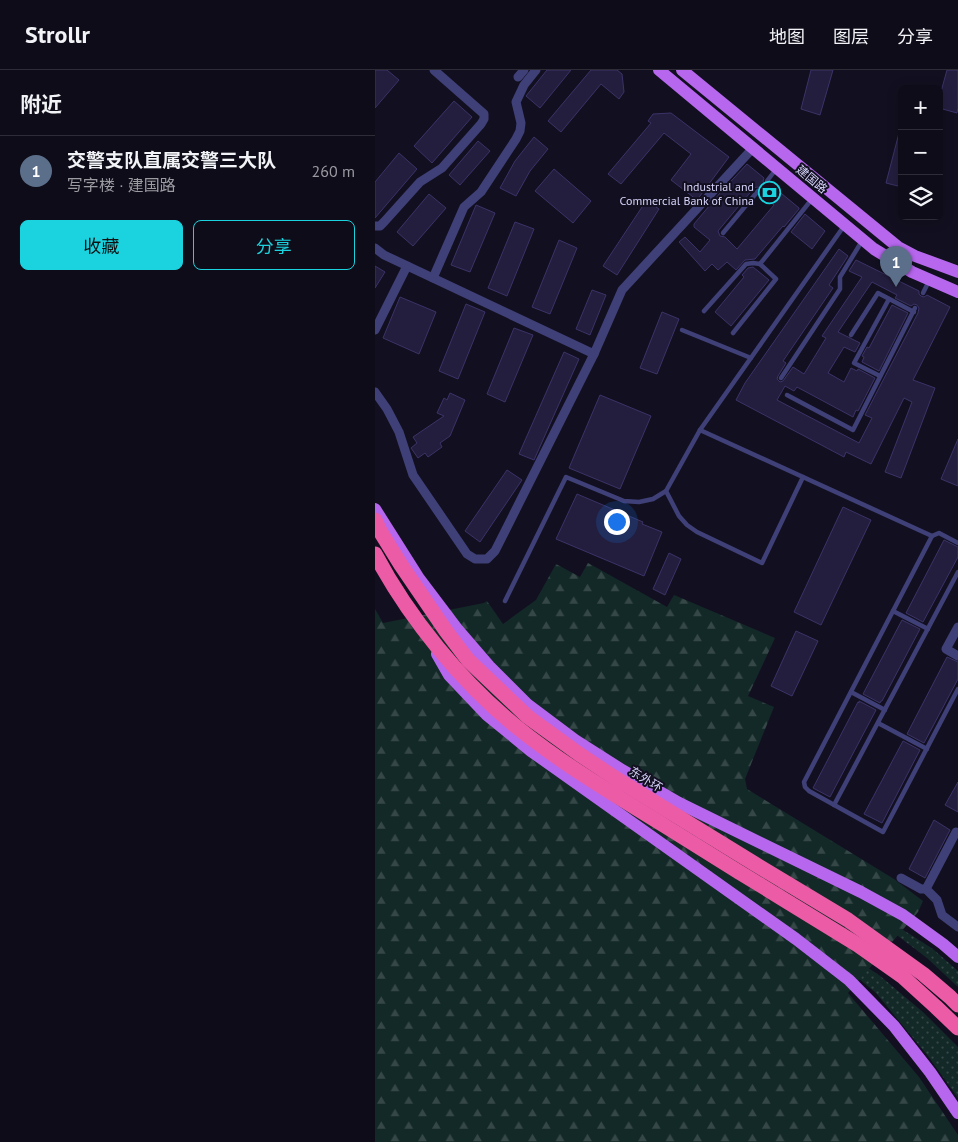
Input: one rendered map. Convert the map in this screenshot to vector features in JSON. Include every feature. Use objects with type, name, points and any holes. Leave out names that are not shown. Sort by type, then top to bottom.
[{"type":"highway","name":"东外环","points":[[375,520],[401,565],[468,660],[528,717],[615,778],[848,920],[923,974],[958,1005]]},
{"type":"highway","points":[[375,554],[420,626],[468,682],[517,727],[575,770],[865,950],[902,976],[958,1028]]},
{"type":"main road","name":"建国路","points":[[659,70],[874,249],[912,272],[958,292]]},
{"type":"main road","name":"建国路","points":[[682,70],[898,247],[915,256],[958,272]]},
{"type":"main road","points":[[845,225],[854,212]]},
{"type":"main road","points":[[375,509],[418,577],[458,630],[489,666],[527,704],[575,740],[622,770],[679,803],[861,892],[903,915],[958,957]]},
{"type":"main road","points":[[420,626],[449,675],[494,721],[531,751],[796,939],[849,980],[894,1026],[931,1072],[958,1113]]},
{"type":"street","points":[[375,226],[379,226],[384,222],[420,182],[442,168],[484,119],[484,114],[434,70]]},
{"type":"street","points":[[433,278],[464,207],[481,192],[520,131],[521,123],[516,102],[524,85],[536,70]]},
{"type":"street","points":[[375,392],[387,408],[399,432],[413,476],[467,554],[475,559],[487,559],[495,552],[594,354],[622,290],[753,148]]},
{"type":"street","points":[[375,248],[384,255],[594,354]]},
{"type":"street","points":[[375,330],[407,266]]},
{"type":"street","points":[[958,627],[946,649],[958,656]]},
{"type":"street","points":[[927,889],[956,832]]},
{"type":"street","points":[[901,878],[921,889],[927,889],[937,900],[942,914],[958,927]]},
{"type":"lane","points":[[767,181],[777,168]]},
{"type":"lane","points":[[723,233],[758,191]]},
{"type":"lane","points":[[759,264],[813,198]]},
{"type":"lane","points":[[505,601],[566,478],[624,501],[639,502],[653,499],[666,491],[700,430],[845,225]]},
{"type":"lane","points":[[781,378],[841,289],[840,277],[863,240]]},
{"type":"lane","points":[[704,311],[746,264],[759,264],[777,280],[733,333]]},
{"type":"lane","points":[[923,293],[929,280]]},
{"type":"lane","points":[[787,395],[853,430],[914,310],[878,293],[851,336]]},
{"type":"lane","points":[[880,376],[855,363],[889,299]]},
{"type":"lane","points":[[682,330],[751,358]]},
{"type":"lane","points":[[700,430],[932,536]]},
{"type":"lane","points":[[666,491],[679,516],[687,525],[697,532],[762,563],[803,477]]},
{"type":"lane","points":[[958,543],[939,533],[932,536],[805,782],[805,787],[809,792],[883,832],[958,689]]},
{"type":"lane","points":[[834,805],[958,572]]},
{"type":"lane","points":[[893,611],[928,629]]},
{"type":"lane","points":[[851,692],[885,710]]},
{"type":"lane","points":[[878,723],[927,749]]},
{"type":"green space","points":[[588,563],[667,607],[674,595],[775,638],[748,696],[774,707],[745,779],[747,789],[894,879],[923,901],[918,912],[848,993],[919,1077],[958,1135],[958,1142],[375,1142],[375,609],[383,623],[487,601],[503,624],[536,600],[556,564],[580,577]]},
{"type":"green space","points":[[897,926],[933,949],[958,971],[958,987],[927,958],[894,933]]},
{"type":"green space","points":[[818,935],[879,975],[924,1013],[958,1047],[958,1098],[928,1056],[876,993],[822,948]]},
{"type":"building","points":[[375,70],[387,70],[399,80],[375,108]]},
{"type":"building","points":[[547,70],[571,70],[540,108],[526,96]]},
{"type":"building","points":[[591,70],[617,70],[622,74],[624,92],[619,99],[601,84],[561,132],[548,121]]},
{"type":"building","points":[[811,70],[833,70],[820,115],[801,109]]},
{"type":"building","points":[[947,70],[958,70],[957,113],[943,109],[943,85]]},
{"type":"building","points":[[454,101],[472,117],[432,163],[414,146]]},
{"type":"building","points":[[671,113],[729,157],[697,200],[671,180],[691,154],[664,133],[621,184],[608,174],[651,123],[648,121],[653,114]]},
{"type":"building","points":[[534,137],[548,149],[530,171],[516,196],[500,188],[515,161]]},
{"type":"building","points":[[898,137],[898,186],[886,183]]},
{"type":"building","points":[[478,141],[490,151],[460,185],[449,175]]},
{"type":"building","points":[[399,153],[417,169],[375,218],[375,182]]},
{"type":"building","points":[[747,164],[764,178],[764,184],[770,184],[799,209],[755,259],[745,260],[736,270],[727,262],[718,270],[712,264],[705,271],[679,242],[685,237],[700,252],[710,240],[694,227],[694,224]],"holes":[[[754,188],[761,188],[761,194],[774,205],[737,249],[725,237],[720,236],[718,231]]]},
{"type":"building","points":[[554,169],[591,201],[573,223],[535,191]]},
{"type":"building","points":[[429,194],[446,208],[413,246],[397,232]]},
{"type":"building","points":[[648,198],[658,205],[656,207],[659,209],[617,275],[603,266]]},
{"type":"building","points":[[476,205],[495,213],[470,272],[451,265]]},
{"type":"building","points":[[805,214],[825,231],[812,249],[791,232]]},
{"type":"building","points":[[515,222],[534,229],[507,296],[488,288]]},
{"type":"building","points":[[559,240],[577,248],[550,314],[532,307]]},
{"type":"building","points":[[839,249],[848,256],[829,285],[833,288],[783,361],[786,363],[777,379],[780,382],[783,381],[793,367],[804,374],[826,338],[822,336],[862,277],[849,271],[856,260],[919,291],[921,296],[927,295],[950,307],[913,380],[935,388],[901,478],[885,472],[912,402],[904,398],[871,464],[846,452],[844,457],[736,400],[745,383]],"holes":[[[872,282],[897,295],[895,298],[911,306],[917,305],[919,308],[918,313],[865,415],[872,418],[859,443],[777,400],[785,386],[794,391],[797,387],[853,417],[875,378],[858,369],[857,371],[851,368],[844,382],[828,373],[844,347],[855,352],[860,343],[838,332]]]},
{"type":"building","points":[[375,266],[385,272],[375,288]]},
{"type":"building","points":[[753,267],[769,280],[731,326],[715,312],[744,277],[742,275],[748,268]]},
{"type":"building","points":[[592,290],[606,295],[590,335],[576,329]]},
{"type":"building","points":[[400,297],[436,312],[419,354],[383,338]]},
{"type":"building","points":[[466,304],[485,312],[458,379],[439,371]]},
{"type":"building","points":[[892,305],[908,313],[879,371],[862,362],[864,357],[862,356],[867,347],[869,348]]},
{"type":"building","points":[[662,312],[679,319],[657,374],[640,368]]},
{"type":"building","points":[[514,328],[533,335],[505,402],[487,394]]},
{"type":"building","points":[[564,352],[579,359],[534,460],[519,454]]},
{"type":"building","points":[[450,393],[465,400],[450,436],[440,443],[442,447],[428,457],[425,453],[418,458],[411,448],[417,443],[413,437],[444,416],[437,413],[444,398],[447,400]]},
{"type":"building","points":[[600,395],[651,416],[620,489],[569,468]]},
{"type":"building","points":[[958,439],[958,486],[941,479]]},
{"type":"building","points":[[507,470],[522,480],[480,542],[465,531]]},
{"type":"building","points":[[577,494],[662,532],[644,576],[556,539]]},
{"type":"building","points":[[843,507],[871,520],[821,625],[794,612]]},
{"type":"building","points":[[944,540],[958,547],[958,557],[923,622],[906,613]]},
{"type":"building","points":[[669,553],[681,559],[665,595],[653,589]]},
{"type":"building","points":[[902,620],[920,629],[880,703],[863,694]]},
{"type":"building","points":[[796,631],[818,641],[792,696],[771,686]]},
{"type":"building","points":[[947,657],[958,662],[958,679],[924,743],[907,734]]},
{"type":"building","points":[[859,701],[876,710],[830,797],[813,788]]},
{"type":"building","points":[[903,741],[920,750],[882,823],[864,814]]},
{"type":"building","points":[[958,782],[958,812],[945,805]]},
{"type":"building","points":[[934,820],[950,830],[925,878],[909,869]]},
{"type":"place","name":"Industrial and Commercial Bank of China","points":[[770,193]]},
{"type":"place","name":"交警支队直属交警三大队","points":[[896,287]]}]
